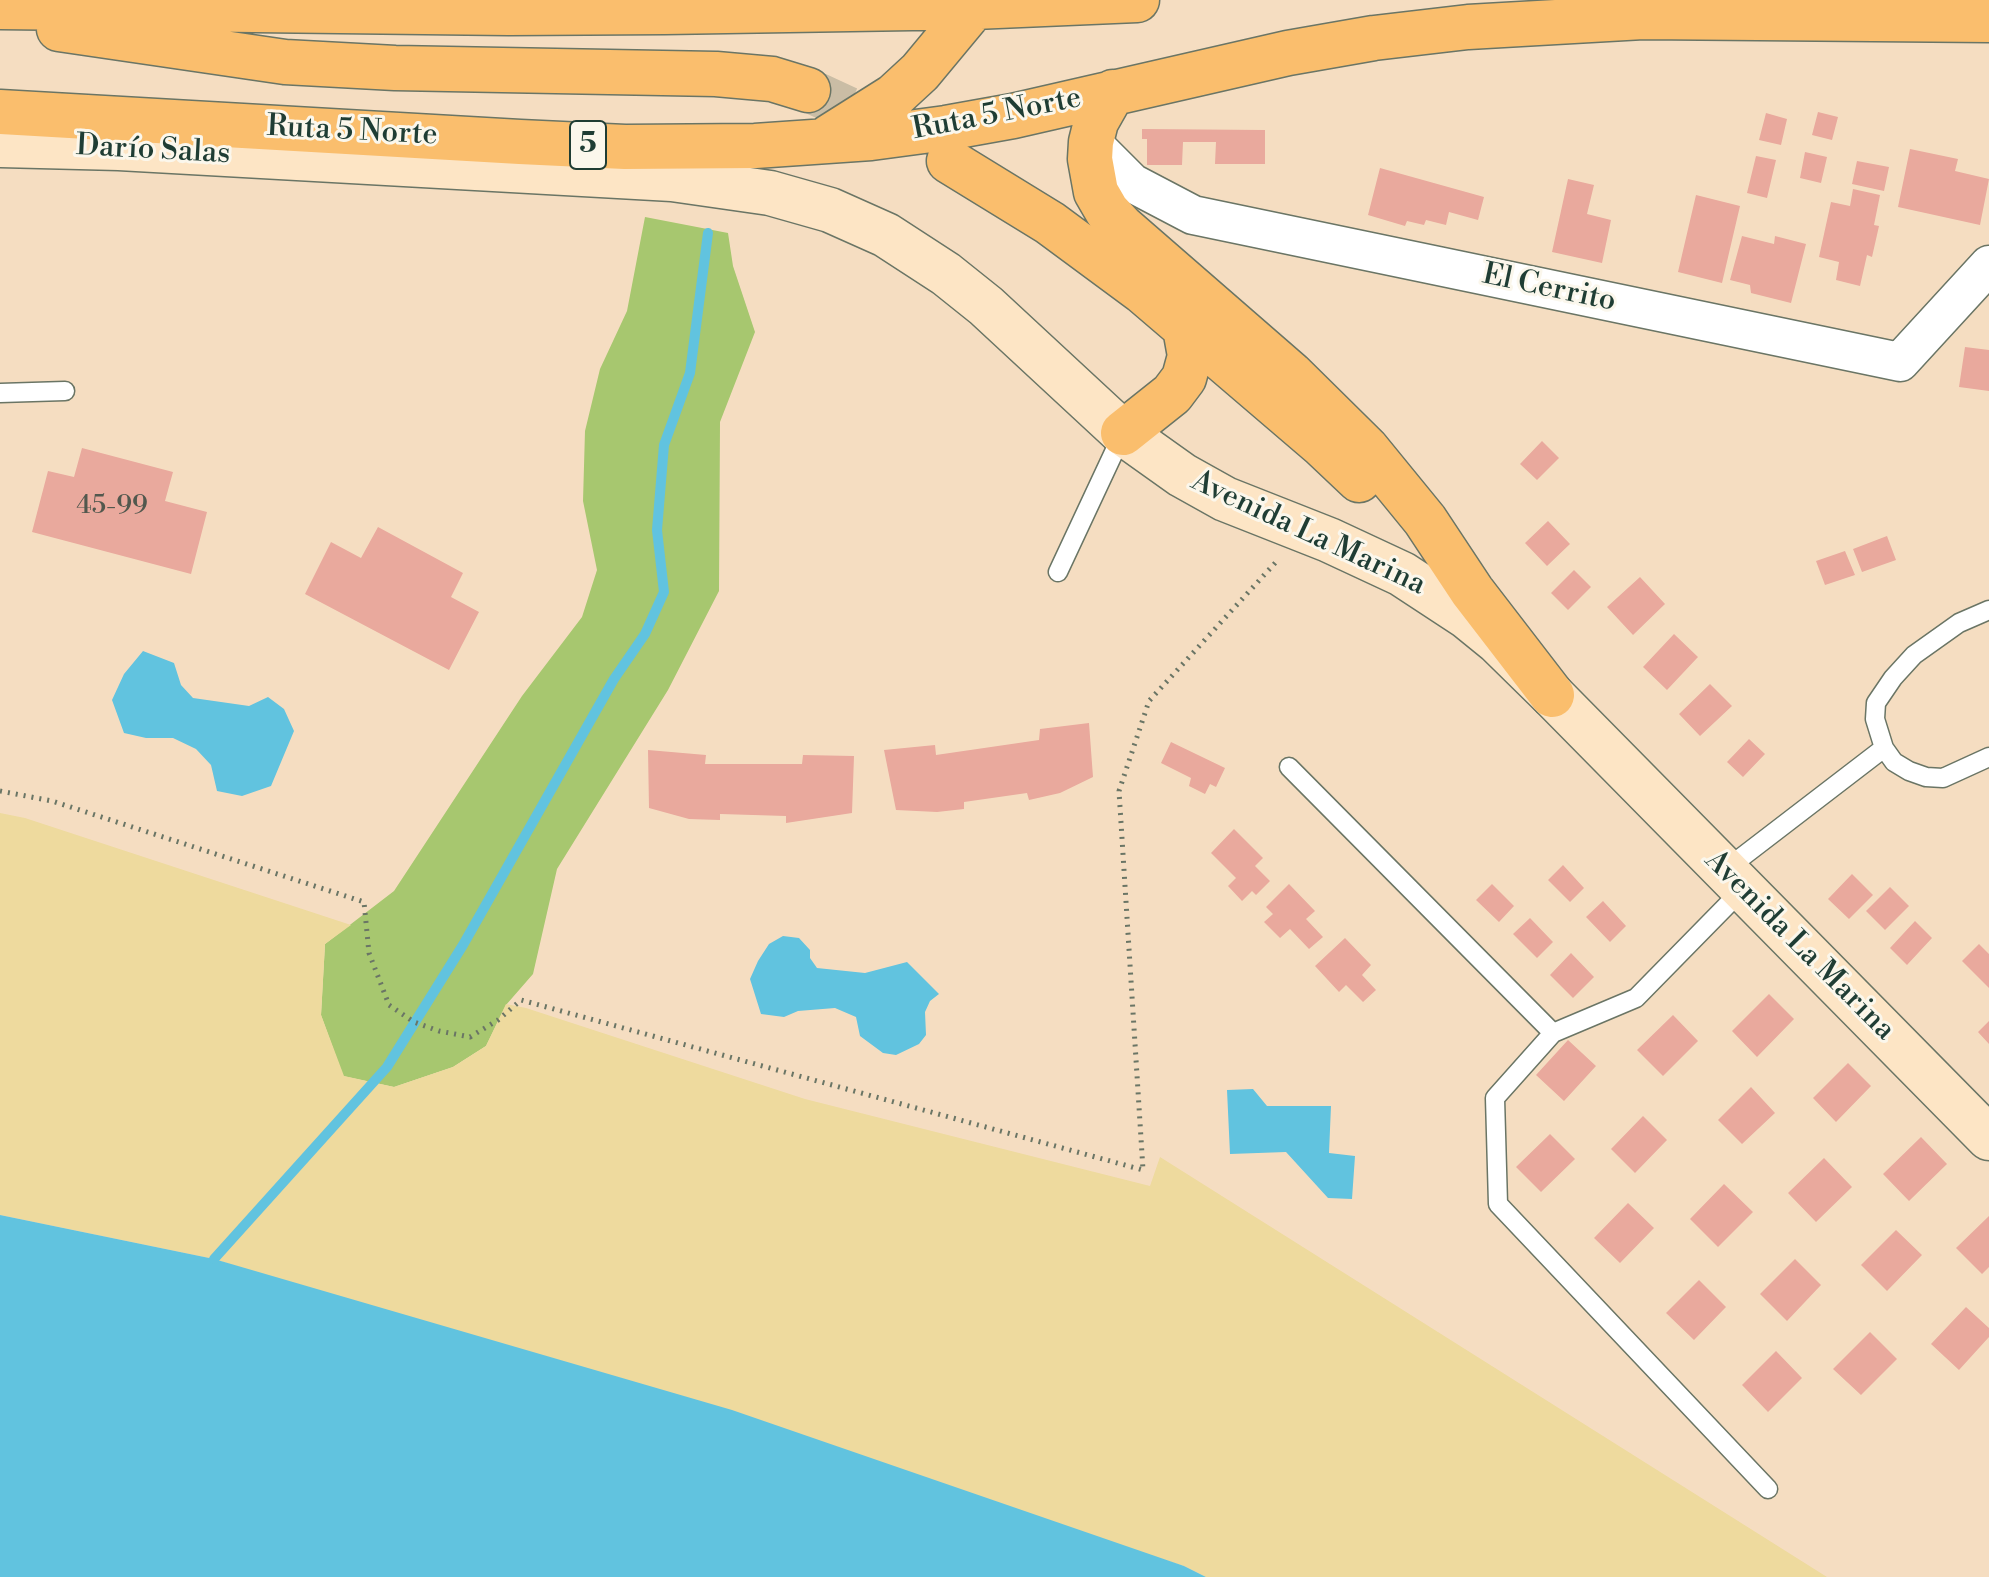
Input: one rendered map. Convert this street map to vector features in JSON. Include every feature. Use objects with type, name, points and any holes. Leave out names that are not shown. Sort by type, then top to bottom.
[{"type":"highway","points":[[0,7],[495,13],[896,5],[974,7],[1137,0]]},
{"type":"highway","points":[[820,141],[894,96],[920,72],[974,7]]},
{"type":"highway","points":[[0,17],[122,40],[285,62],[395,68],[716,74],[772,79],[808,90]]},
{"type":"highway","name":"Ruta 5 Norte","points":[[0,112],[625,147],[715,147],[820,141],[946,128],[1288,53],[1374,38],[1468,27],[1643,17],[1989,20]]},
{"type":"highway","points":[[1113,92],[1096,122],[1091,142],[1092,175],[1096,192],[1107,211],[1330,411],[1397,483],[1472,591],[1552,695]]},
{"type":"highway","points":[[119,148],[165,121]]},
{"type":"highway","points":[[949,161],[1097,256],[1185,328],[1322,445],[1472,591]]},
{"type":"highway","points":[[1123,433],[1172,394],[1184,378],[1190,356],[1185,328]]},
{"type":"main road","name":"Darío Salas","points":[[0,145],[119,148],[672,179],[737,187]]},
{"type":"main road","name":"Avenida La Marina","points":[[737,187],[830,210],[886,235],[916,253],[986,306],[1123,433],[1201,487],[1369,558],[1433,592],[1498,642],[1552,695],[1989,1138]]},
{"type":"street","name":"El Cerrito","points":[[1091,142],[1132,183],[1193,215],[1900,362],[1989,265]]},
{"type":"lane","points":[[0,393],[65,391]]},
{"type":"lane","points":[[1058,572],[1123,433]]},
{"type":"lane","points":[[1989,610],[1959,623],[1914,655],[1876,703],[1877,734],[1894,762],[1909,771],[1926,777],[1943,778],[1989,757]]},
{"type":"lane","points":[[1768,1489],[1498,1204],[1495,1098],[1553,1033],[1636,998],[1734,879],[1884,748]]},
{"type":"lane","points":[[1289,767],[1553,1033]]},
{"type":"path","points":[[0,791],[52,801],[364,902],[369,953],[389,1005],[414,1022],[439,1031],[470,1037],[498,1020],[521,1000],[1143,1170],[1119,791],[1149,701],[1304,531]]},
{"type":"green space","points":[[645,217],[728,233],[733,266],[755,332],[720,422],[719,591],[668,690],[557,869],[533,974],[506,1005],[486,1046],[453,1067],[394,1087],[343,1076],[321,1015],[325,944],[394,891],[522,696],[582,617],[597,570],[583,501],[585,431],[600,369],[627,311]]},
{"type":"sand","points":[[0,813],[25,818],[351,925],[325,944],[321,1015],[344,1076],[394,1087],[453,1067],[486,1046],[506,1004],[805,1099],[1150,1186],[1160,1157],[1827,1577],[1206,1577],[1184,1566],[214,1259],[0,1215]]},
{"type":"water","points":[[143,651],[174,663],[181,685],[193,698],[249,706],[268,697],[284,709],[294,731],[271,786],[242,796],[217,791],[211,765],[196,749],[173,738],[146,738],[124,733],[112,700],[124,674]]},
{"type":"water","points":[[783,936],[799,938],[810,950],[810,958],[817,968],[865,973],[907,962],[939,994],[930,1001],[925,1012],[926,1035],[919,1044],[896,1055],[883,1053],[860,1036],[856,1017],[835,1008],[798,1011],[784,1017],[761,1014],[750,979],[769,944]]},
{"type":"water","points":[[1253,1089],[1267,1106],[1331,1106],[1329,1153],[1355,1156],[1352,1199],[1328,1198],[1286,1152],[1230,1154],[1227,1090]]},
{"type":"water","points":[[0,1215],[214,1259],[732,1410],[1184,1566],[1206,1577],[0,1577]]},
{"type":"building","points":[[1818,112],[1838,117],[1832,140],[1812,135]]},
{"type":"building","points":[[1766,113],[1787,119],[1781,145],[1759,140]]},
{"type":"building","points":[[1142,129],[1265,130],[1265,164],[1215,164],[1216,142],[1183,142],[1182,165],[1147,165],[1147,139],[1142,139]]},
{"type":"building","points":[[1910,149],[1958,159],[1955,171],[1989,179],[1980,225],[1898,207]]},
{"type":"building","points":[[1805,152],[1827,157],[1821,183],[1800,178]]},
{"type":"building","points":[[1756,156],[1776,160],[1767,198],[1747,193]]},
{"type":"building","points":[[1857,161],[1889,167],[1884,191],[1852,184]]},
{"type":"building","points":[[1380,168],[1484,197],[1478,220],[1449,212],[1446,225],[1426,220],[1424,225],[1407,221],[1405,226],[1368,215]]},
{"type":"building","points":[[1568,179],[1594,185],[1587,214],[1611,220],[1602,263],[1552,252]]},
{"type":"building","points":[[1853,189],[1880,195],[1874,225],[1879,226],[1872,257],[1867,255],[1860,286],[1836,280],[1839,262],[1819,257],[1831,202],[1850,206]]},
{"type":"building","points":[[1696,195],[1740,206],[1722,283],[1678,272]]},
{"type":"building","points":[[1742,236],[1774,244],[1775,236],[1806,244],[1791,303],[1751,293],[1750,285],[1730,280]]},
{"type":"building","points":[[1965,347],[1989,350],[1989,391],[1959,387]]},
{"type":"building","points":[[1542,441],[1559,458],[1537,480],[1520,464]]},
{"type":"building","points":[[82,448],[173,472],[165,501],[207,512],[191,574],[32,532],[48,471],[74,477]]},
{"type":"building","points":[[1548,521],[1570,544],[1547,566],[1525,543]]},
{"type":"building","points":[[378,527],[463,573],[451,597],[479,612],[449,670],[305,594],[331,542],[361,558]]},
{"type":"building","points":[[1887,536],[1896,560],[1862,572],[1853,549]]},
{"type":"building","points":[[1845,551],[1855,575],[1825,585],[1816,561]]},
{"type":"building","points":[[1574,570],[1591,587],[1568,610],[1551,593]]},
{"type":"building","points":[[1640,577],[1665,604],[1633,635],[1607,607]]},
{"type":"building","points":[[1674,634],[1698,657],[1667,690],[1643,667]]},
{"type":"building","points":[[1710,684],[1732,706],[1700,736],[1679,714]]},
{"type":"building","points":[[1089,723],[1093,777],[1060,793],[1029,800],[1027,793],[964,802],[964,809],[937,812],[896,810],[884,750],[935,745],[936,755],[1039,740],[1040,729]]},
{"type":"building","points":[[1749,739],[1765,754],[1743,777],[1727,762]]},
{"type":"building","points":[[1171,742],[1225,768],[1216,787],[1210,784],[1205,794],[1189,786],[1191,778],[1161,763]]},
{"type":"building","points":[[648,750],[706,755],[705,764],[802,764],[803,755],[854,756],[852,813],[786,823],[786,816],[720,814],[720,820],[689,819],[649,808]]},
{"type":"building","points":[[1234,829],[1263,858],[1255,866],[1270,881],[1256,895],[1252,891],[1242,901],[1228,886],[1236,878],[1211,853]]},
{"type":"building","points":[[1563,865],[1584,888],[1570,902],[1548,880]]},
{"type":"building","points":[[1852,874],[1873,895],[1849,919],[1828,899]]},
{"type":"building","points":[[1289,884],[1315,911],[1306,919],[1323,937],[1309,949],[1290,929],[1280,938],[1264,922],[1273,914],[1266,907]]},
{"type":"building","points":[[1492,884],[1514,906],[1499,922],[1476,900]]},
{"type":"building","points":[[1890,887],[1909,906],[1885,930],[1866,911]]},
{"type":"building","points":[[1603,901],[1626,926],[1610,942],[1586,917]]},
{"type":"building","points":[[1530,918],[1553,942],[1537,958],[1513,934]]},
{"type":"building","points":[[1915,921],[1932,938],[1907,965],[1890,948]]},
{"type":"building","points":[[1345,938],[1371,965],[1362,975],[1376,990],[1363,1002],[1346,985],[1339,992],[1315,966]]},
{"type":"building","points":[[1979,944],[1989,954],[1989,988],[1962,961]]},
{"type":"building","points":[[1571,953],[1594,977],[1573,998],[1550,975]]},
{"type":"building","points":[[1769,994],[1794,1019],[1757,1057],[1732,1031]]},
{"type":"building","points":[[1673,1015],[1698,1041],[1663,1076],[1637,1050]]},
{"type":"building","points":[[1989,1021],[1989,1044],[1978,1032]]},
{"type":"building","points":[[1568,1040],[1596,1066],[1564,1101],[1536,1075]]},
{"type":"building","points":[[1848,1063],[1871,1086],[1836,1122],[1813,1098]]},
{"type":"building","points":[[1751,1087],[1775,1113],[1742,1144],[1718,1120]]},
{"type":"building","points":[[1643,1116],[1667,1140],[1635,1173],[1611,1149]]},
{"type":"building","points":[[1550,1134],[1575,1159],[1541,1192],[1516,1167]]},
{"type":"building","points":[[1921,1137],[1947,1164],[1909,1201],[1883,1174]]},
{"type":"building","points":[[1824,1158],[1852,1187],[1816,1222],[1788,1193]]},
{"type":"building","points":[[1724,1184],[1753,1212],[1718,1247],[1690,1219]]},
{"type":"building","points":[[1628,1203],[1654,1228],[1620,1263],[1594,1238]]},
{"type":"building","points":[[1989,1216],[1989,1267],[1982,1274],[1956,1248]]},
{"type":"building","points":[[1896,1230],[1922,1255],[1887,1291],[1861,1265]]},
{"type":"building","points":[[1795,1259],[1821,1285],[1787,1321],[1760,1294]]},
{"type":"building","points":[[1699,1280],[1726,1307],[1694,1340],[1666,1313]]},
{"type":"building","points":[[1966,1307],[1989,1328],[1989,1337],[1959,1370],[1931,1344]]},
{"type":"building","points":[[1870,1332],[1897,1359],[1861,1395],[1833,1369]]},
{"type":"building","points":[[1776,1351],[1802,1378],[1768,1412],[1742,1385]]},
{"type":"waterway","points":[[214,1259],[387,1067],[463,945],[614,679],[645,634],[664,592],[657,530],[664,445],[690,373],[708,233]]},
{"type":"tunnel","points":[[808,90],[895,130]]}]
